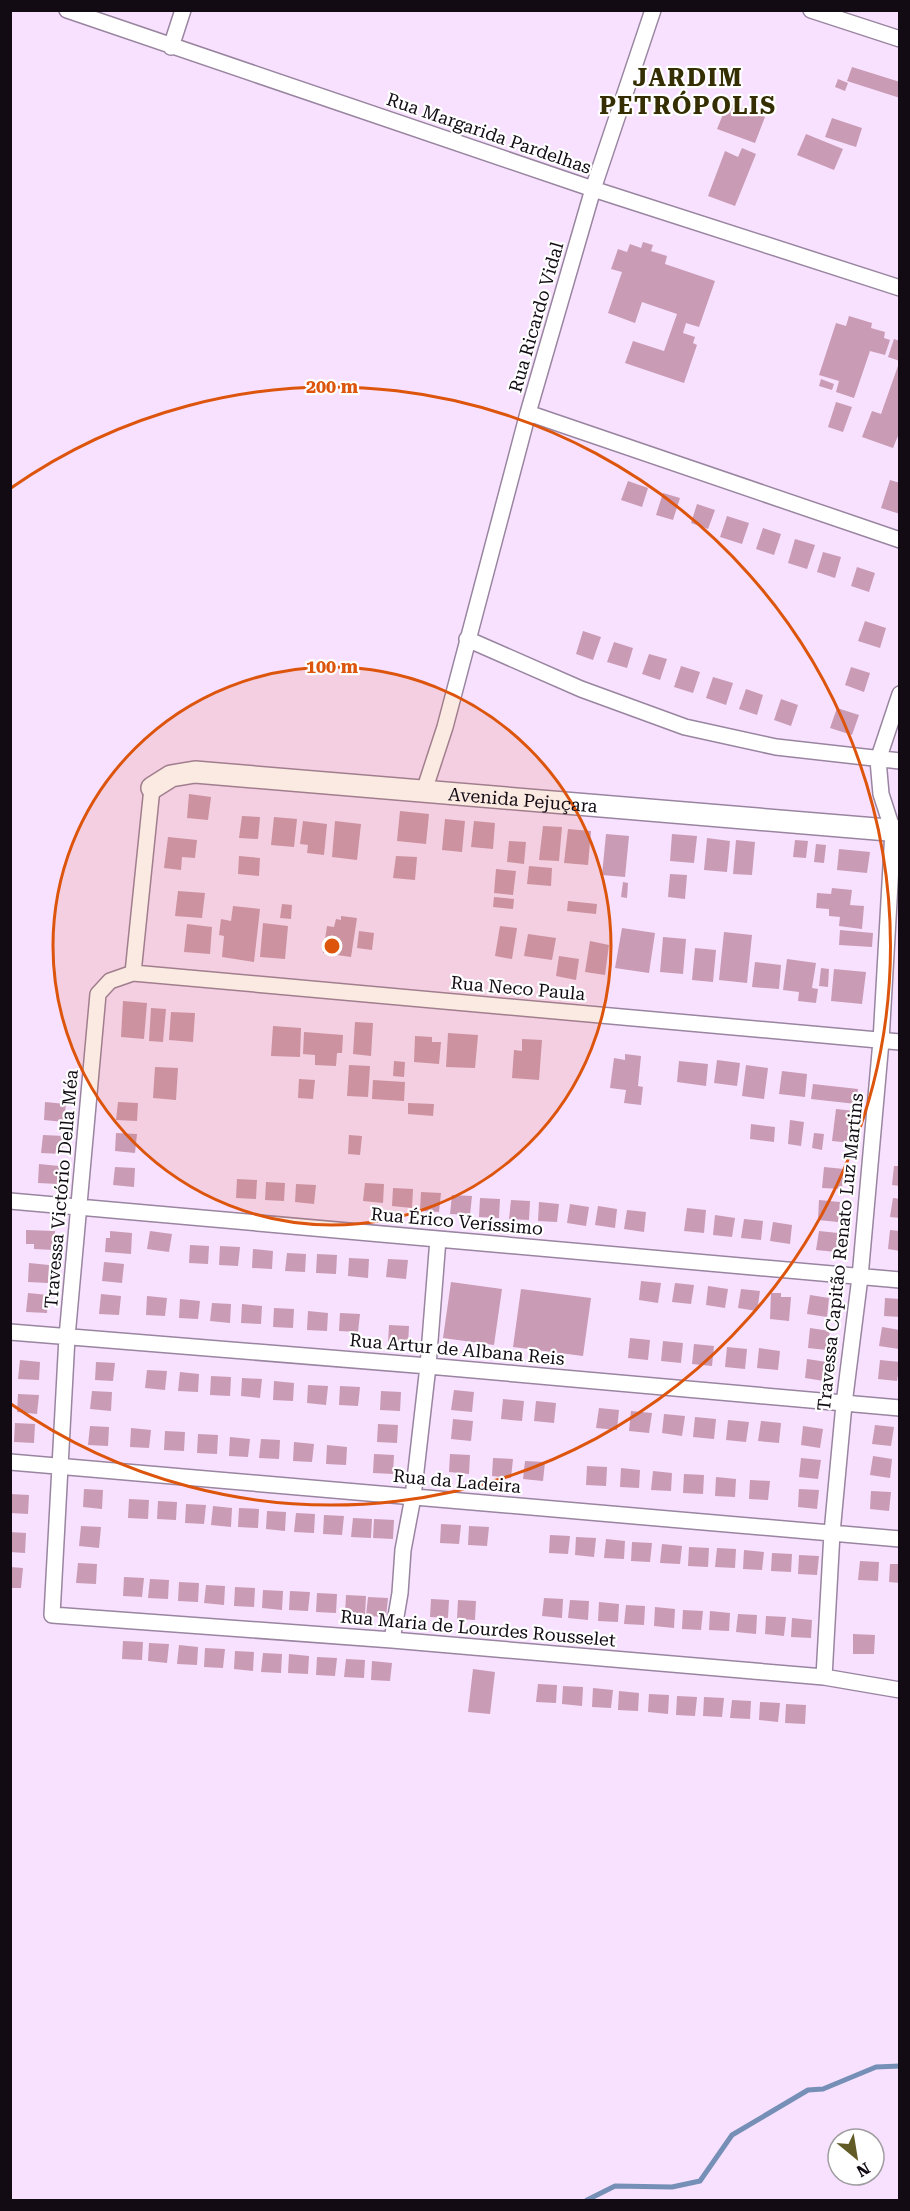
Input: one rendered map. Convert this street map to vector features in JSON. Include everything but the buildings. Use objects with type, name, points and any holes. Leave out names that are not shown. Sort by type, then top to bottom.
[{"type":"street","name":"Rua Margarida Pardelhas","points":[[67,10],[593,189],[900,288]]},
{"type":"street","points":[[171,47],[183,10]]},
{"type":"street","name":"Rua Ricardo Vidal","points":[[424,791],[446,727],[467,639],[528,413],[593,189],[653,10]]},
{"type":"street","points":[[811,10],[900,39]]},
{"type":"street","points":[[528,413],[900,540]]},
{"type":"street","points":[[467,639],[581,689],[685,727],[776,747],[900,761]]},
{"type":"street","points":[[896,831],[881,794],[878,760],[900,694]]},
{"type":"street","name":"Avenida Pejuçara","points":[[152,788],[171,776],[195,772],[896,831]]},
{"type":"street","points":[[133,974],[152,788]]},
{"type":"street","name":"Travessa Capitão Renato Luz Martins","points":[[824,1677],[832,1533],[844,1404],[860,1277],[881,1041],[896,831]]},
{"type":"street","name":"Rua Neco Paula","points":[[133,974],[900,1042]]},
{"type":"street","name":"Travessa Victório Della Méa","points":[[52,1615],[67,1337],[98,994],[110,981],[133,974]]},
{"type":"street","name":"Rua Érico Veríssimo","points":[[10,1201],[900,1280]]},
{"type":"street","points":[[392,1640],[413,1497],[428,1366],[438,1239]]},
{"type":"street","name":"Rua Artur de Albana Reis","points":[[10,1332],[900,1408]]},
{"type":"street","name":"Rua da Ladeira","points":[[10,1462],[900,1539]]},
{"type":"street","name":"Rua Maria de Lourdes Rousselet","points":[[52,1615],[392,1640],[824,1677],[900,1690]]},
{"type":"waterway","points":[[587,2200],[615,2186],[672,2187],[700,2181],[732,2135],[808,2090],[823,2089],[876,2067],[900,2066]]},
{"type":"district","name":"JARDIM PETRÓPOLIS","points":[[688,92]]}]
